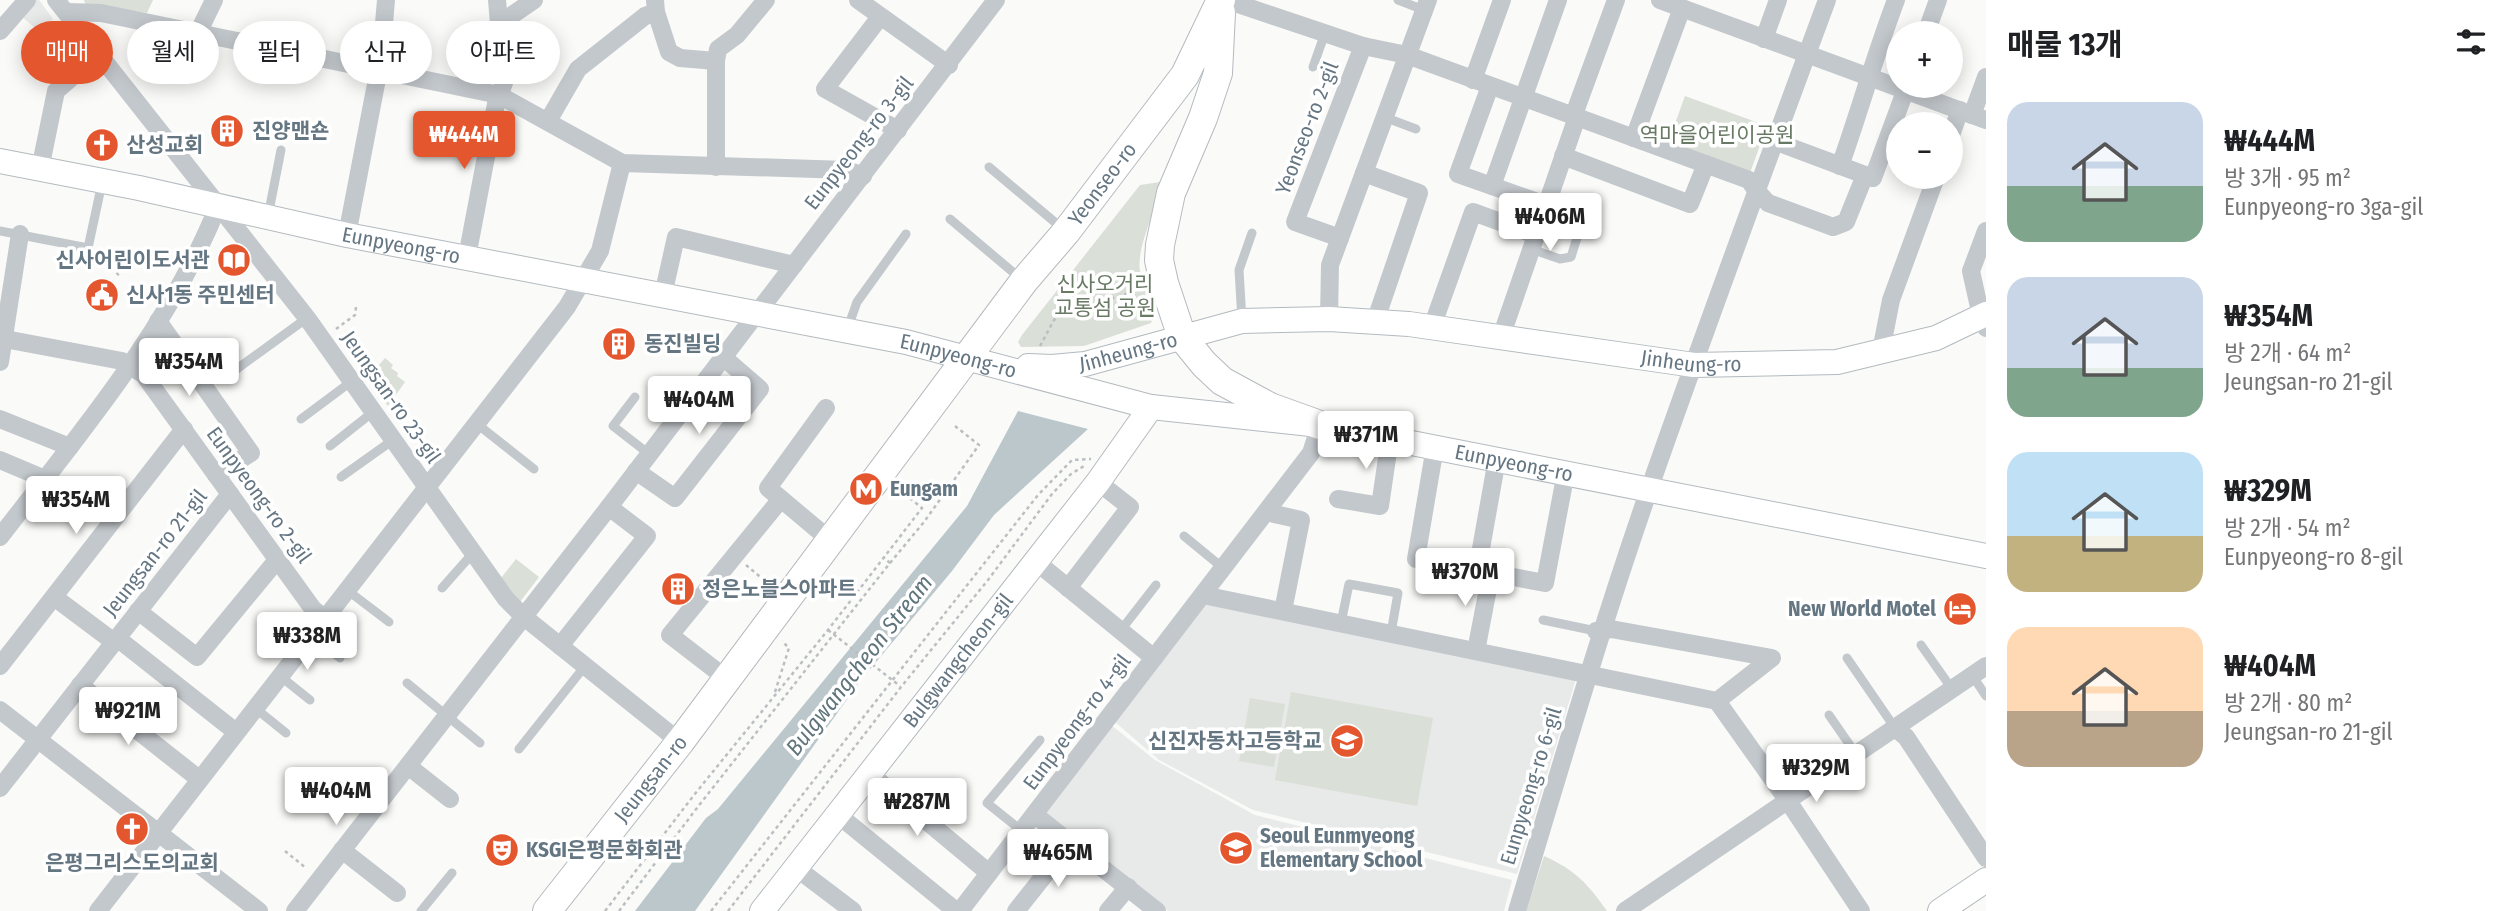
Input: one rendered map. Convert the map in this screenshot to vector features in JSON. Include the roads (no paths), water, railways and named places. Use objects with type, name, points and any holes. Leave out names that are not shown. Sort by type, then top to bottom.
[{"type":"main road","name":"Yeonseo-ro","points":[[966,358],[1185,75],[1223,0]]},
{"type":"main road","points":[[1223,0],[1218,73],[1203,118],[1171,193],[1160,245],[1159,260],[1163,280],[1182,337],[1204,365],[1222,381],[1270,407],[1320,425]]},
{"type":"main road","name":"Eunpyeong-ro","points":[[0,161],[346,235],[847,330],[1151,407],[1320,425],[1986,555]]},
{"type":"main road","name":"Jinheung-ro","points":[[966,358],[1039,367],[1073,366],[1242,321],[1329,319],[1432,327],[1694,365],[1837,362],[1936,338],[1984,320]]},
{"type":"main road","name":"Jeungsan-ro","points":[[547,911],[680,742],[966,358]]},
{"type":"main road","name":"Bulgwangcheon-gil","points":[[762,911],[1034,560],[1096,471],[1151,407]]},
{"type":"main road","points":[[1940,911],[1986,880]]},
{"type":"street","points":[[0,31],[27,0]]},
{"type":"street","points":[[204,21],[214,0]]},
{"type":"street","points":[[384,21],[386,0]]},
{"type":"street","points":[[497,0],[499,21]]},
{"type":"street","points":[[503,21],[534,0]]},
{"type":"street","points":[[716,167],[718,49],[737,35],[765,0]]},
{"type":"street","points":[[858,0],[949,65]]},
{"type":"street","name":"Eunpyeong-ro 3-gil","points":[[757,314],[996,0]]},
{"type":"street","name":"Yeonseo-ro 2-gil","points":[[1223,0],[1363,46],[1406,55],[1749,180],[1768,203],[1833,227],[1846,222],[1865,175],[1873,178],[1902,98]]},
{"type":"street","points":[[1473,80],[1502,0]]},
{"type":"street","points":[[1492,186],[1558,0]]},
{"type":"street","points":[[1501,337],[1577,117],[1576,109],[1616,0]]},
{"type":"street","points":[[1660,0],[1682,8],[1703,8],[1764,39],[1886,82]]},
{"type":"street","points":[[1764,39],[1778,0]]},
{"type":"street","name":"Eunpyeong-ro 6-gil","points":[[1517,911],[1599,630],[1755,190],[1827,0]]},
{"type":"street","points":[[1840,166],[1870,77],[1870,68],[1896,0]]},
{"type":"street","points":[[1930,21],[1938,0]]},
{"type":"street","points":[[65,4],[140,21]]},
{"type":"street","points":[[65,4],[77,21]]},
{"type":"street","points":[[1329,319],[1330,265],[1426,5]]},
{"type":"street","points":[[548,121],[578,69],[656,6],[669,52],[680,58],[716,61]]},
{"type":"street","points":[[1634,138],[1682,8]]},
{"type":"street","points":[[880,17],[825,89],[898,130]]},
{"type":"street","points":[[219,37],[340,62]]},
{"type":"street","name":"Yeonseo-ro 2-gil","points":[[1340,238],[1295,222],[1363,46]]},
{"type":"street","points":[[0,535],[131,366],[180,286],[218,206],[113,72]]},
{"type":"street","points":[[1931,98],[1973,115],[1986,77]]},
{"type":"street","points":[[432,81],[499,95],[622,163],[847,170],[863,176]]},
{"type":"street","points":[[40,169],[56,91],[64,84]]},
{"type":"street","points":[[346,235],[374,84]]},
{"type":"street","points":[[467,257],[499,95],[504,84]]},
{"type":"street","points":[[1490,86],[1458,174],[1546,205]]},
{"type":"street","points":[[1774,141],[1865,175]]},
{"type":"street","points":[[1563,156],[1690,204],[1706,164]]},
{"type":"street","points":[[98,911],[567,307],[600,251],[622,163]]},
{"type":"street","points":[[1364,173],[1419,193],[1375,322]]},
{"type":"street","points":[[1881,351],[1891,300],[1932,189]]},
{"type":"street","name":"Jeungsan-ro 23-gil","points":[[218,206],[307,318],[506,599],[524,617],[680,742]]},
{"type":"street","points":[[1432,327],[1473,212],[1534,242]]},
{"type":"street","points":[[1984,320],[1971,271],[1986,231]]},
{"type":"street","points":[[0,362],[20,234]]},
{"type":"street","points":[[663,295],[676,237],[794,265]]},
{"type":"street","points":[[295,911],[757,314]]},
{"type":"street","name":"Eunpyeong-ro 2-gil","points":[[158,321],[251,453],[216,475]]},
{"type":"street","name":"Eunpyeong-ro 2-gil","points":[[2,338],[122,361],[144,375],[313,609],[324,618]]},
{"type":"street","points":[[636,471],[675,498],[760,389],[723,357]]},
{"type":"street","points":[[826,408],[768,488],[830,540]]},
{"type":"street","points":[[0,419],[70,447]]},
{"type":"street","name":"Eunpyeong-ro 4-gil","points":[[958,911],[1035,815],[1311,453],[1320,425]]},
{"type":"street","points":[[0,666],[184,429]]},
{"type":"street","points":[[1338,499],[1380,506],[1390,438]]},
{"type":"street","points":[[1435,447],[1416,559],[1484,572],[1545,583],[1566,472]]},
{"type":"street","points":[[1476,651],[1497,459]]},
{"type":"street","points":[[0,460],[45,479]]},
{"type":"street","points":[[1068,588],[1130,507],[1096,471]]},
{"type":"street","name":"Jeungsan-ro 21-gil","points":[[0,788],[230,494]]},
{"type":"street","points":[[727,678],[670,635],[780,499]]},
{"type":"street","points":[[560,646],[647,536],[609,507]]},
{"type":"street","points":[[1266,512],[1301,520],[1283,611]]},
{"type":"street","points":[[138,611],[197,657],[277,560]]},
{"type":"street","name":"Eunpyeong-ro 4-gil","points":[[1034,560],[1154,658]]},
{"type":"street","points":[[1203,595],[1717,701],[1861,911]]},
{"type":"street","points":[[54,597],[116,640],[236,732]]},
{"type":"street","points":[[1599,630],[1611,629],[1772,658],[1717,701]]},
{"type":"street","points":[[1625,911],[1979,671]]},
{"type":"street","points":[[80,685],[199,779]]},
{"type":"street","points":[[2,715],[259,911]]},
{"type":"street","points":[[1895,728],[1906,737],[1986,858]]},
{"type":"street","points":[[408,766],[450,799]]},
{"type":"street","points":[[869,773],[989,873]]},
{"type":"street","points":[[837,814],[958,911]]},
{"type":"street","name":"Eunpyeong-ro 4-gil","points":[[1035,815],[1157,911]]},
{"type":"street","points":[[1016,911],[1071,842]]},
{"type":"street","points":[[342,850],[397,893]]},
{"type":"street","points":[[796,867],[853,911]]},
{"type":"street","points":[[1108,911],[1128,887]]},
{"type":"lane","points":[[1398,0],[1426,5]]},
{"type":"lane","points":[[1312,67],[1326,32]]},
{"type":"lane","points":[[1384,117],[1416,129]]},
{"type":"lane","points":[[268,218],[281,150]]},
{"type":"lane","points":[[989,167],[1066,232]]},
{"type":"lane","points":[[0,231],[88,248],[103,181]]},
{"type":"lane","points":[[950,219],[1024,281]]},
{"type":"lane","points":[[1534,242],[1560,259],[1571,257],[1580,228]]},
{"type":"lane","points":[[1242,321],[1239,270],[1252,233]]},
{"type":"lane","points":[[847,330],[857,302],[906,234]]},
{"type":"lane","points":[[234,371],[307,318]]},
{"type":"lane","points":[[301,419],[352,381]]},
{"type":"lane","points":[[635,397],[613,426],[649,454]]},
{"type":"lane","points":[[330,446],[373,412]]},
{"type":"lane","points":[[477,424],[534,469]]},
{"type":"lane","points":[[341,477],[393,440]]},
{"type":"lane","points":[[1184,536],[1223,568]]},
{"type":"lane","points":[[442,588],[473,553]]},
{"type":"lane","points":[[1341,623],[1349,584],[1398,593],[1391,633]]},
{"type":"lane","points":[[1121,630],[1156,585]]},
{"type":"lane","points":[[347,590],[389,622]]},
{"type":"lane","points":[[1542,620],[1599,630]]},
{"type":"lane","points":[[311,635],[340,658]]},
{"type":"lane","points":[[1921,645],[1952,689]]},
{"type":"lane","points":[[1847,658],[1895,728]]},
{"type":"lane","points":[[519,749],[585,666]]},
{"type":"lane","points":[[1979,671],[1986,696]]},
{"type":"lane","points":[[279,677],[310,700]]},
{"type":"lane","points":[[407,683],[480,743]]},
{"type":"lane","points":[[255,708],[286,733]]},
{"type":"lane","points":[[1829,715],[1856,754]]},
{"type":"lane","points":[[1022,831],[987,803],[1040,740]]},
{"type":"lane","points":[[421,911],[452,873]]},
{"type":"water","name":"Bulgwangcheon Stream","points":[[1018,411],[1088,429],[994,515],[952,571],[861,680],[695,911],[635,911],[706,818],[718,809],[967,506]]},
{"type":"place","name":"진양맨숀","points":[[227,131]]},
{"type":"place","name":"산성교회","points":[[102,145]]},
{"type":"place","name":"신사어린이도서관","points":[[234,260]]},
{"type":"place","name":"신사1동 주민센터","points":[[102,295]]},
{"type":"place","name":"동진빌딩","points":[[619,344]]},
{"type":"place","name":"Eungam","points":[[866,489]]},
{"type":"place","name":"정은노블스아파트","points":[[678,589]]},
{"type":"place","name":"New World Motel","points":[[1960,609]]},
{"type":"place","name":"신진자동차고등학교","points":[[1347,741]]},
{"type":"place","name":"은평그리스도의교회","points":[[132,829]]},
{"type":"place","name":"Seoul Eunmyeong Elementary School","points":[[1236,848]]},
{"type":"place","name":"KSGI은평문화회관","points":[[502,850]]},
{"type":"park label","name":"역마을어린이공원","points":[[1717,135]]},
{"type":"park label","name":"신사오거리 교통섬 공원","points":[[1105,296]]}]
